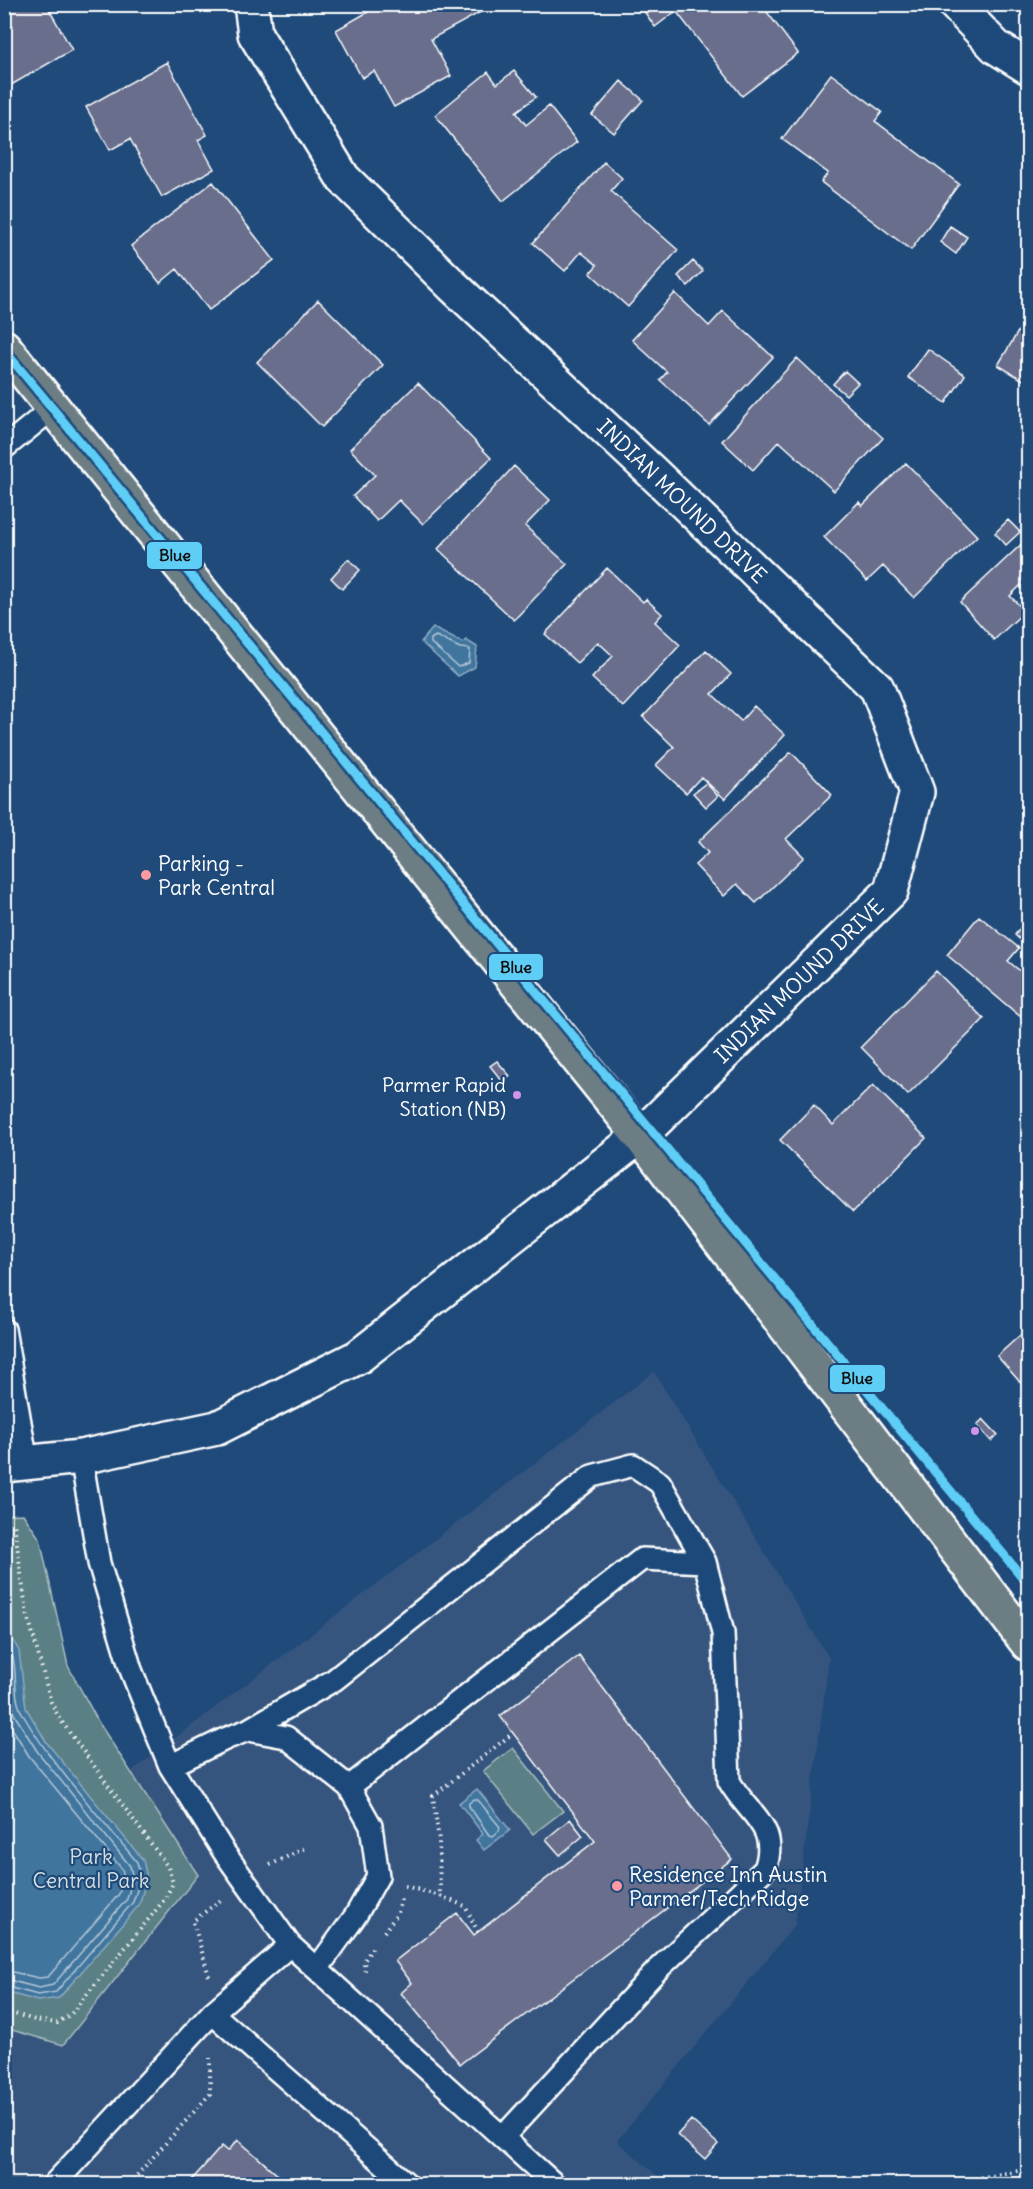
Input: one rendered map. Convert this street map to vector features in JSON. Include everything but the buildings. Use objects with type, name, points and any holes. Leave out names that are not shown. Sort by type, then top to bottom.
[{"type":"main road","points":[[4,347],[640,1136],[1028,1641]]},
{"type":"street","name":"INDIAN MOUND DRIVE","points":[[16,1464],[81,1457],[217,1428],[358,1357],[640,1136],[891,891],[917,792],[877,688],[652,472],[453,286],[343,178],[255,34],[250,4]]},
{"type":"street","points":[[955,4],[996,47],[1029,67]]},
{"type":"lane","points":[[4,448],[53,408]]},
{"type":"lane","points":[[4,1329],[16,1464]]},
{"type":"lane","points":[[81,1457],[99,1563],[131,1670],[170,1766],[224,1852],[290,1945],[554,2184]]},
{"type":"lane","points":[[170,1766],[249,1730],[334,1680],[592,1476],[633,1466],[660,1483],[705,1562],[723,1633],[729,1781],[770,1839],[770,1855],[765,1869],[753,1882],[660,1967],[503,2137]]},
{"type":"lane","points":[[349,1787],[642,1559],[705,1562]]},
{"type":"lane","points":[[249,1730],[286,1737],[349,1787],[371,1826],[378,1876],[356,1915],[317,1969]]},
{"type":"lane","points":[[54,2184],[212,2013],[290,1945]]},
{"type":"lane","points":[[212,2013],[407,2184]]},
{"type":"path","points":[[4,2011],[35,2020],[57,2023],[71,2014],[165,1899],[173,1882],[168,1868],[59,1718],[51,1702],[26,1610],[14,1523]]},
{"type":"path","points":[[440,1896],[439,1840],[433,1796],[513,1733]]},
{"type":"path","points":[[365,1978],[364,1961],[398,1913],[405,1885],[465,1906],[478,1932]]},
{"type":"path","points":[[945,2184],[1029,2169]]},
{"type":"shaded area","points":[[654,1372],[829,1658],[795,1925],[617,2141],[667,2184],[5,2184],[4,2028],[64,2044],[198,1876],[131,1772]]},
{"type":"green space","name":"Park Central Park","points":[[23,1514],[40,1539],[68,1666],[99,1723],[198,1875],[63,2045],[5,2028],[4,1515]]},
{"type":"green space","points":[[513,1748],[563,1811],[533,1834],[483,1771]]},
{"type":"water","points":[[433,628],[463,643],[466,640],[477,647],[475,667],[458,676],[421,642]]},
{"type":"water","points":[[4,1631],[10,1635],[19,1651],[26,1708],[47,1743],[143,1860],[147,1878],[139,1905],[59,1998],[38,2001],[5,1992]]},
{"type":"water","points":[[477,1789],[510,1830],[484,1850],[476,1840],[483,1834],[459,1803]]},
{"type":"transit line","name":"Blue","points":[[4,350],[1028,1584]]},
{"type":"place","name":"Parking - Park Central","points":[[146,875]]},
{"type":"place","name":"Parmer Rapid Station (NB)","points":[[517,1095]]},
{"type":"place","name":"Residence Inn Austin Parmer/Tech Ridge","points":[[617,1886]]}]
